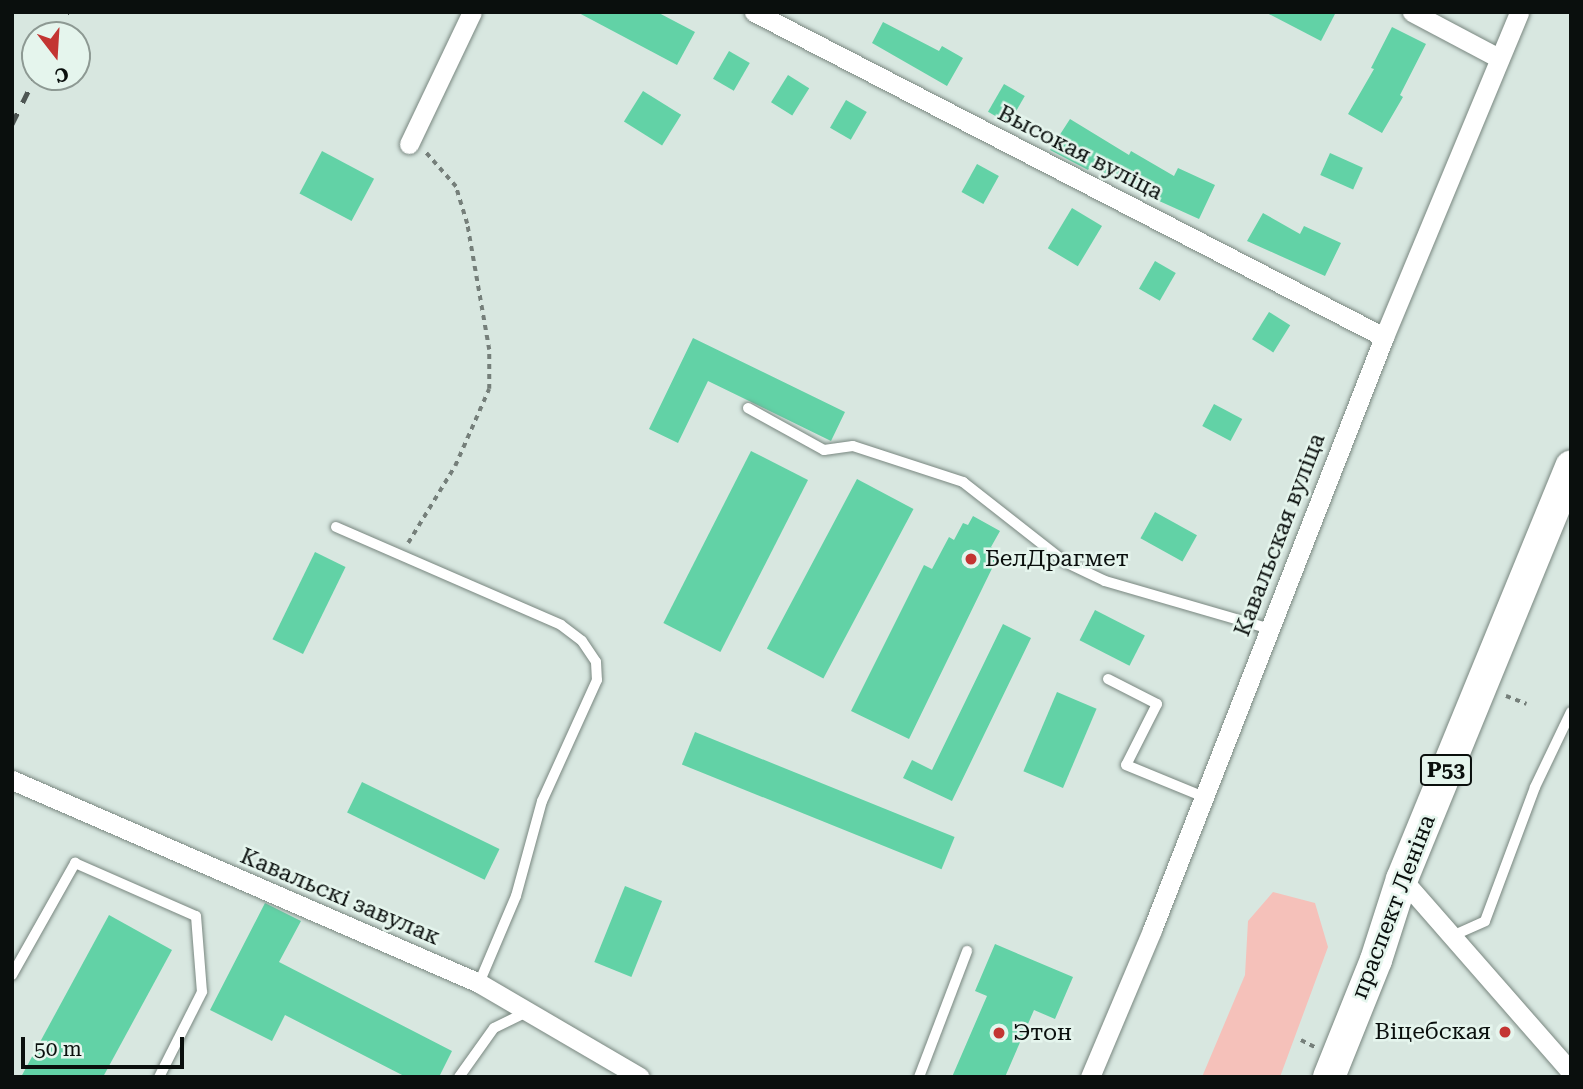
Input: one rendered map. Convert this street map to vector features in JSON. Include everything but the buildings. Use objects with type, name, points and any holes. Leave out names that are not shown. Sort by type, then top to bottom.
[{"type":"main road","name":"праспект Леніна","points":[[1329,1077],[1376,960],[1402,880],[1571,466]]},
{"type":"street","points":[[411,141],[472,12]]},
{"type":"street","name":"Высокая вуліца","points":[[754,12],[1384,337]]},
{"type":"street","points":[[1412,12],[1499,58]]},
{"type":"street","name":"Кавальская вуліца","points":[[1090,1077],[1204,797],[1384,337],[1519,12]]},
{"type":"street","name":"Кавальскі завулак","points":[[12,780],[479,983],[640,1077]]},
{"type":"street","points":[[1402,880],[1571,1072]]},
{"type":"lane","points":[[748,408],[824,450],[853,446],[963,482],[1065,562],[1105,581],[1270,629]]},
{"type":"lane","points":[[336,527],[561,625],[582,641],[596,662],[597,680],[542,801],[516,896],[479,983]]},
{"type":"lane","points":[[1108,679],[1157,704],[1126,765],[1204,797]]},
{"type":"lane","points":[[1452,936],[1485,921],[1535,788],[1571,712]]},
{"type":"lane","points":[[12,975],[75,863],[196,916],[202,992],[159,1077]]},
{"type":"lane","points":[[919,1077],[967,951]]},
{"type":"lane","points":[[459,1077],[494,1028],[528,1012]]},
{"type":"path","points":[[400,557],[454,466],[489,389],[489,350],[467,224],[456,187],[411,141]]},
{"type":"shaded area","points":[[1273,892],[1315,903],[1328,947],[1280,1077],[1202,1077],[1245,975],[1248,921]]},
{"type":"railway","points":[[63,21],[67,12]]},
{"type":"railway","points":[[12,124],[28,91]]},
{"type":"place","name":"БелДрагмет","points":[[971,559]]},
{"type":"place","name":"Віцебская","points":[[1505,1032]]},
{"type":"place","name":"Этон","points":[[999,1033]]}]
